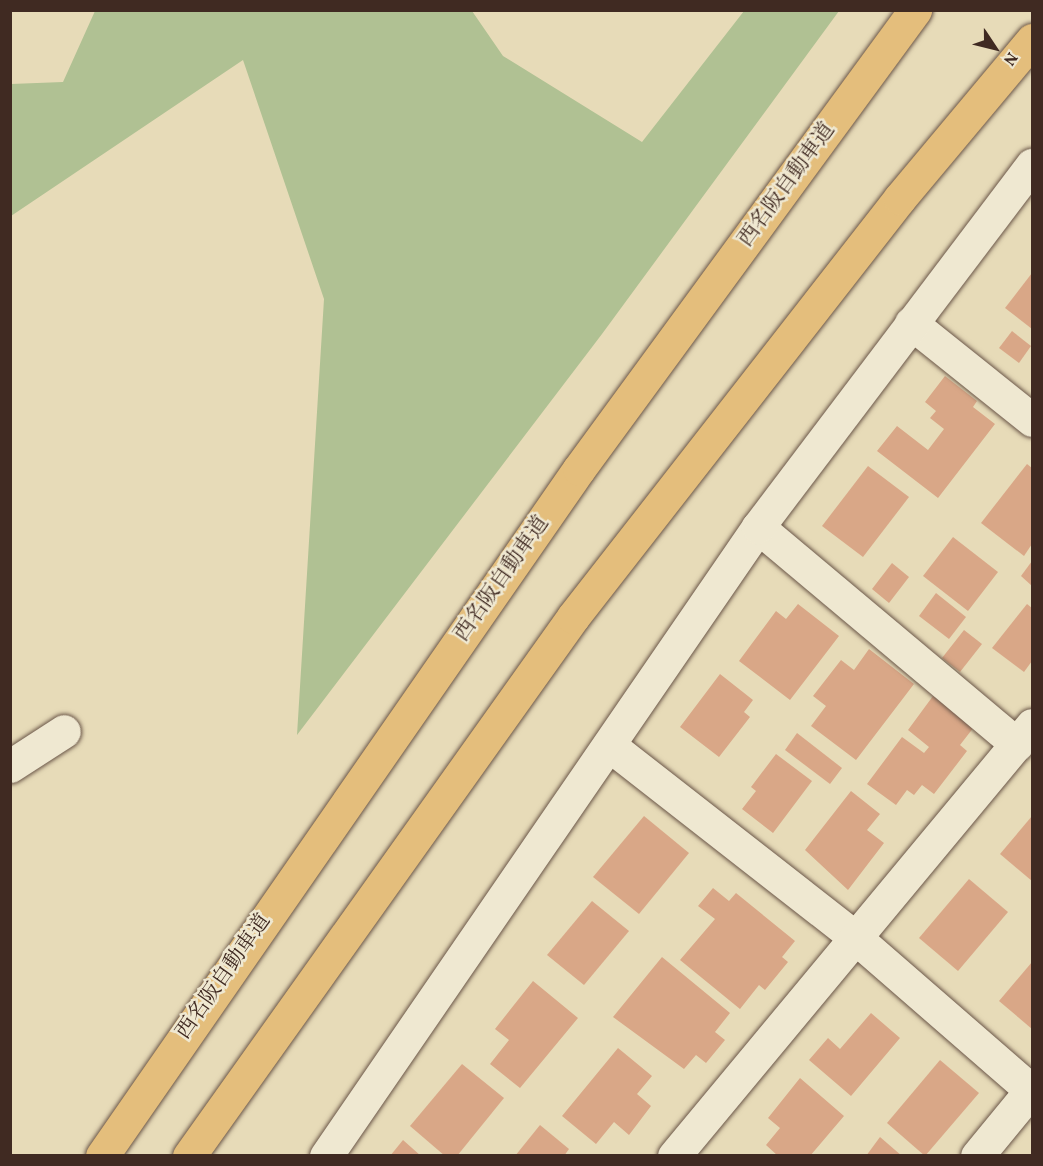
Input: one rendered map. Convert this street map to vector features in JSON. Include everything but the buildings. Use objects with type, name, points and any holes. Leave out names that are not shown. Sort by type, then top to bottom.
[{"type":"highway","name":"西名阪自動車道","points":[[102,1155],[579,469],[915,10]]},
{"type":"highway","points":[[189,1155],[573,617],[892,207],[1032,40]]},
{"type":"street","points":[[326,1155],[758,527],[1032,165]]},
{"type":"street","points":[[911,323],[1032,420]]},
{"type":"street","points":[[674,1155],[857,939],[1025,735],[758,527]]},
{"type":"street","points":[[10,766],[64,731]]},
{"type":"street","points":[[609,745],[857,939],[1032,1090],[977,1155]]},
{"type":"green space","points":[[95,11],[472,11],[503,56],[642,142],[744,11],[839,11],[602,334],[297,735],[324,299],[243,60],[11,216],[11,84],[63,82]]}]
